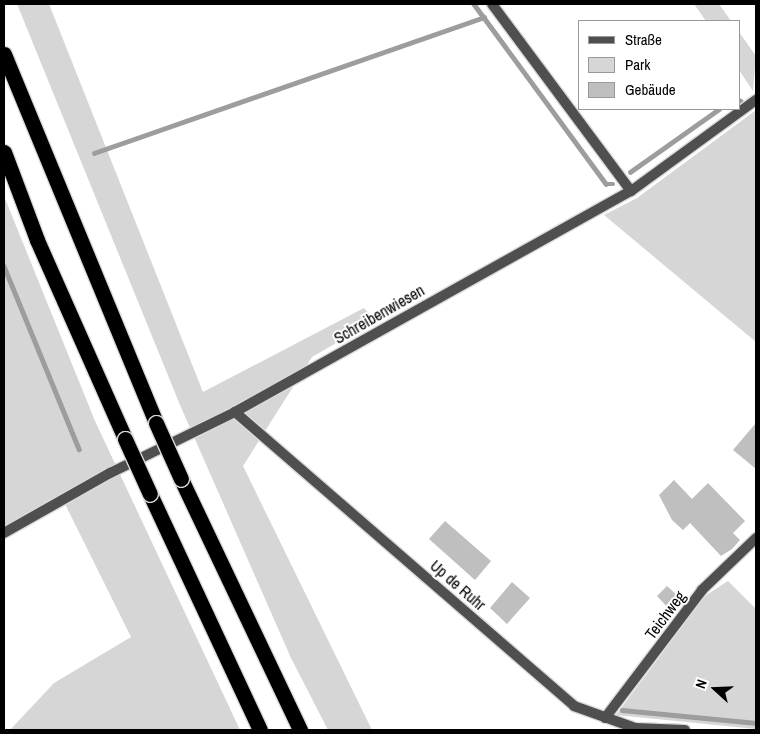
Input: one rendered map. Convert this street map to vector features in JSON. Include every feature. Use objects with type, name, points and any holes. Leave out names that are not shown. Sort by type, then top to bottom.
[{"type":"highway","points":[[4,54],[156,423],[300,730]]},
{"type":"highway","points":[[4,152],[37,240],[125,440],[260,730]]},
{"type":"street","points":[[492,4],[632,191]]},
{"type":"street","name":"Schreibenwiesen","points":[[4,533],[110,473],[235,412],[632,191],[756,100]]},
{"type":"street","name":"Up de Ruhr","points":[[235,412],[574,706],[635,728],[685,730]]},
{"type":"street","name":"Teichweg","points":[[605,718],[702,590],[756,538]]},
{"type":"green space","points":[[17,4],[49,4],[203,392],[364,308],[376,320],[312,357],[243,466],[372,730],[328,730],[291,658],[180,405]]},
{"type":"green space","points":[[694,4],[719,4],[730,20],[705,20]]},
{"type":"green space","points":[[740,33],[756,56],[753,91],[740,72]]},
{"type":"green space","points":[[756,110],[756,342],[604,215],[637,198]]},
{"type":"green space","points":[[4,196],[95,421],[240,730],[10,730],[54,683],[131,637],[65,504],[4,539]]},
{"type":"green space","points":[[728,581],[756,609],[756,729],[616,715],[705,596]]},
{"type":"building","points":[[756,423],[756,469],[733,450]]},
{"type":"building","points":[[674,480],[692,499],[708,483],[745,521],[733,533],[740,540],[732,549],[721,556],[690,523],[683,530],[672,520],[659,495]]},
{"type":"building","points":[[445,521],[491,561],[475,580],[429,539]]},
{"type":"building","points":[[512,582],[530,598],[507,624],[490,608]]},
{"type":"building","points":[[667,586],[680,598],[669,609],[657,596]]},
{"type":"waterway","points":[[474,4],[606,184],[613,184]]},
{"type":"waterway","points":[[94,153],[484,17]]},
{"type":"waterway","points":[[630,172],[718,110]]},
{"type":"waterway","points":[[4,266],[79,449]]},
{"type":"waterway","points":[[622,710],[756,723]]}]
